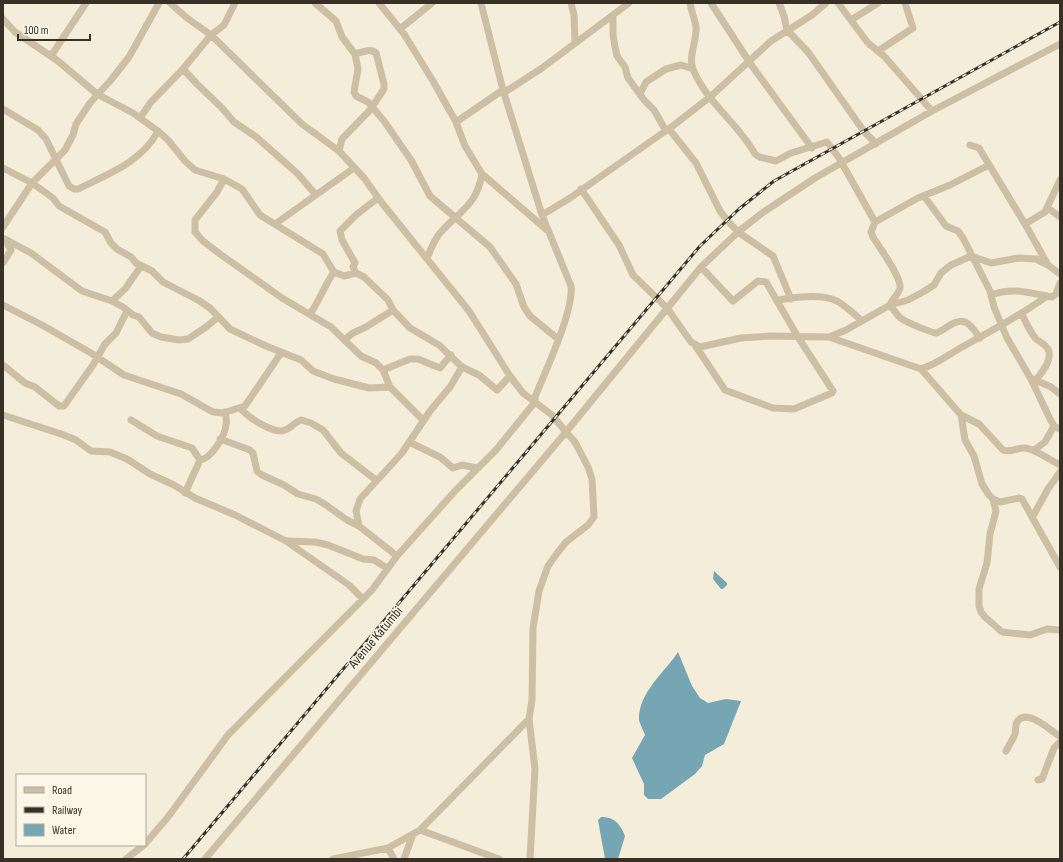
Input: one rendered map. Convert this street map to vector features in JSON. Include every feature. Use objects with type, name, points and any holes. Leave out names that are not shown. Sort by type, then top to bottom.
[{"type":"street","points":[[51,56],[86,3]]},
{"type":"street","points":[[3,227],[32,184],[65,150],[73,135],[76,124],[97,94],[129,57],[159,3]]},
{"type":"street","points":[[170,3],[187,18],[211,35],[302,124],[339,151],[364,178],[378,198],[428,258],[473,317],[510,376],[523,393],[552,415],[574,442],[588,467],[592,480],[594,517],[588,524],[566,542],[548,566],[539,591],[533,628],[532,700],[530,719],[534,769],[530,859]]},
{"type":"street","points":[[140,118],[151,102],[211,35],[224,25],[235,3]]},
{"type":"street","points":[[315,3],[336,21],[342,37],[355,54],[358,69],[354,92],[359,99],[368,102],[372,106],[411,160],[430,196],[490,247],[516,284],[524,307],[530,316],[558,339]]},
{"type":"street","points":[[379,3],[400,29],[456,122],[465,146],[482,174],[548,231]]},
{"type":"street","points":[[400,29],[432,3]]},
{"type":"street","points":[[146,842],[168,817],[228,735],[363,599],[397,556],[477,468],[496,450],[535,402],[535,397],[558,339],[572,296],[572,290],[542,215],[487,35],[481,3]]},
{"type":"street","points":[[571,3],[574,15],[575,43]]},
{"type":"street","points":[[456,122],[532,75],[629,3]]},
{"type":"street","points":[[690,3],[696,27],[696,40],[691,60],[693,69],[710,97],[759,157],[776,160],[792,153],[812,148],[827,142],[832,148],[875,222]]},
{"type":"street","points":[[711,3],[750,62],[812,148]]},
{"type":"street","points":[[779,3],[787,30],[808,52],[863,130],[876,144]]},
{"type":"street","points":[[542,215],[667,130],[710,97],[750,62],[771,41],[812,15],[826,3]]},
{"type":"street","points":[[838,3],[868,43],[878,51],[923,98],[932,111]]},
{"type":"street","points":[[851,20],[878,3]]},
{"type":"street","points":[[878,51],[913,28],[905,3]]},
{"type":"street","points":[[613,16],[613,35],[617,56],[625,67],[628,78],[654,110],[667,130],[696,163],[720,211],[738,232],[773,256],[791,299]]},
{"type":"street","points":[[3,19],[15,32],[51,56],[97,94],[140,118],[158,131],[195,170],[224,179],[242,189],[260,215],[323,254],[334,272],[344,276],[356,273]]},
{"type":"street","name":"Avenue Katumbi","points":[[205,859],[566,432],[701,267],[738,232],[777,203],[932,111],[1060,44]]},
{"type":"street","points":[[339,151],[342,139],[372,106],[384,89],[376,53],[368,50],[355,54]]},
{"type":"street","points":[[640,94],[646,82],[666,69],[681,65],[693,69]]},
{"type":"street","points":[[183,68],[234,122],[255,136],[280,158],[316,195]]},
{"type":"street","points":[[3,109],[38,130],[52,147],[56,160],[69,186],[74,189],[78,189],[127,164],[150,144],[158,131]]},
{"type":"street","points":[[970,145],[979,148],[1048,265]]},
{"type":"street","points":[[890,305],[900,289],[900,285],[871,232],[875,222],[924,196],[989,165]]},
{"type":"street","points":[[3,168],[32,184],[53,198],[59,206],[105,232],[111,244],[141,266],[152,271],[163,282],[198,300],[230,329],[281,353],[301,360],[312,371],[334,379],[369,388],[390,387]]},
{"type":"street","points":[[275,224],[354,168]]},
{"type":"street","points":[[428,258],[439,234],[475,198],[479,190],[482,174]]},
{"type":"street","points":[[224,179],[217,192],[195,220],[195,232],[203,241],[220,254],[282,298],[326,323],[361,356],[376,363],[382,370],[390,387],[423,420]]},
{"type":"street","points":[[1025,224],[1037,218],[1048,208],[1060,180]]},
{"type":"street","points":[[479,190],[494,183]]},
{"type":"street","points":[[581,189],[619,245],[633,274],[667,308],[695,345],[725,390],[773,408],[794,409],[832,393],[833,391],[798,337],[768,285],[758,281],[733,301],[701,267]]},
{"type":"street","points":[[924,196],[946,226],[958,232],[963,238],[970,256],[991,295],[994,307],[1007,338],[1033,379],[1057,427],[1045,442],[1034,450]]},
{"type":"street","points":[[378,198],[356,215],[340,231],[342,240],[355,263],[353,267],[356,273],[364,277],[384,295],[393,310],[410,328],[439,345],[462,367],[479,375],[497,390],[510,376]]},
{"type":"street","points":[[1048,208],[1060,217]]},
{"type":"street","points":[[4,238],[31,253],[82,291],[112,301],[127,312],[139,317],[152,333],[179,340],[195,336],[218,317]]},
{"type":"street","points":[[3,263],[11,250],[4,238]]},
{"type":"street","points":[[829,337],[846,330],[890,305],[908,300],[923,292],[934,285],[940,273],[950,265],[970,256],[991,263],[1028,258],[1048,265],[1060,274]]},
{"type":"street","points":[[112,301],[125,288],[141,266]]},
{"type":"street","points":[[310,314],[319,301],[325,284],[334,272]]},
{"type":"street","points":[[921,369],[933,365],[1022,314],[1055,297],[1060,283]]},
{"type":"street","points":[[991,295],[1006,290],[1016,290],[1055,297]]},
{"type":"street","points":[[777,300],[816,298],[831,300],[843,306],[862,321]]},
{"type":"street","points":[[3,305],[98,357],[124,375],[181,394],[213,412],[225,412],[241,409],[250,401],[281,353]]},
{"type":"street","points":[[890,305],[901,319],[929,332],[937,333],[961,320],[967,322],[980,338]]},
{"type":"street","points":[[344,340],[353,333],[366,327],[393,310]]},
{"type":"street","points":[[3,365],[25,383],[35,387],[62,407],[98,357],[105,344],[116,333],[127,312]]},
{"type":"street","points":[[1022,314],[1037,340],[1048,349],[1049,355],[1045,367],[1033,379]]},
{"type":"street","points":[[695,345],[700,347],[741,338],[770,336],[829,337],[921,369],[961,415],[979,424],[1003,450],[1012,451],[1024,448],[1034,450],[1048,459],[1060,464]]},
{"type":"street","points":[[382,370],[410,358],[418,359],[440,368],[451,355]]},
{"type":"street","points":[[359,526],[357,505],[376,480],[402,452],[423,420],[440,402],[462,367]]},
{"type":"street","points":[[1033,379],[1051,386],[1060,394]]},
{"type":"street","points":[[241,409],[255,420],[274,430],[286,430],[301,420],[319,426],[341,453],[376,480]]},
{"type":"street","points":[[185,493],[200,460],[210,456],[220,439],[226,426],[225,412]]},
{"type":"street","points":[[3,415],[64,434],[76,440],[91,451],[110,452],[127,459],[150,474],[174,485],[185,493],[235,515],[286,541],[349,585],[363,599]]},
{"type":"street","points":[[961,415],[965,440],[974,456],[982,484],[993,499],[996,511],[990,534],[988,557],[979,589],[979,606],[981,612],[984,617],[1002,632],[1030,635],[1047,629],[1060,630]]},
{"type":"street","points":[[131,420],[157,436],[192,448],[200,460]]},
{"type":"street","points":[[220,439],[250,450],[253,453],[257,471],[262,475],[284,484],[298,494],[316,499],[347,520],[359,526],[397,556]]},
{"type":"street","points":[[409,442],[440,457],[453,468],[462,465],[477,468]]},
{"type":"street","points":[[1033,516],[1048,489],[1060,472]]},
{"type":"street","points":[[993,499],[1005,502],[1021,498],[1033,516],[1060,566]]},
{"type":"street","points":[[286,541],[315,542],[328,545],[363,559],[370,559],[387,568]]},
{"type":"street","points":[[1006,751],[1015,734],[1015,728],[1022,718],[1029,716],[1060,736]]},
{"type":"street","points":[[333,859],[388,848],[420,830],[530,719]]},
{"type":"street","points":[[1038,780],[1042,778],[1054,748],[1060,742]]},
{"type":"street","points":[[420,830],[499,859]]},
{"type":"street","points":[[404,859],[413,834]]},
{"type":"street","points":[[126,859],[142,846]]},
{"type":"street","points":[[388,848],[394,859]]},
{"type":"street","points":[[479,859],[484,853]]},
{"type":"water","points":[[714,571],[727,583],[723,589],[721,589],[713,579]]},
{"type":"water","points":[[678,652],[692,686],[700,698],[708,703],[726,699],[741,701],[724,744],[705,755],[702,766],[695,774],[661,799],[648,799],[644,795],[644,784],[632,758],[645,735],[639,720],[640,710],[647,692]]},
{"type":"water","points":[[601,817],[610,818],[616,822],[625,836],[618,859],[605,859],[598,820]]},
{"type":"railway","points":[[183,859],[700,246],[739,209],[774,181],[1060,22]]}]
